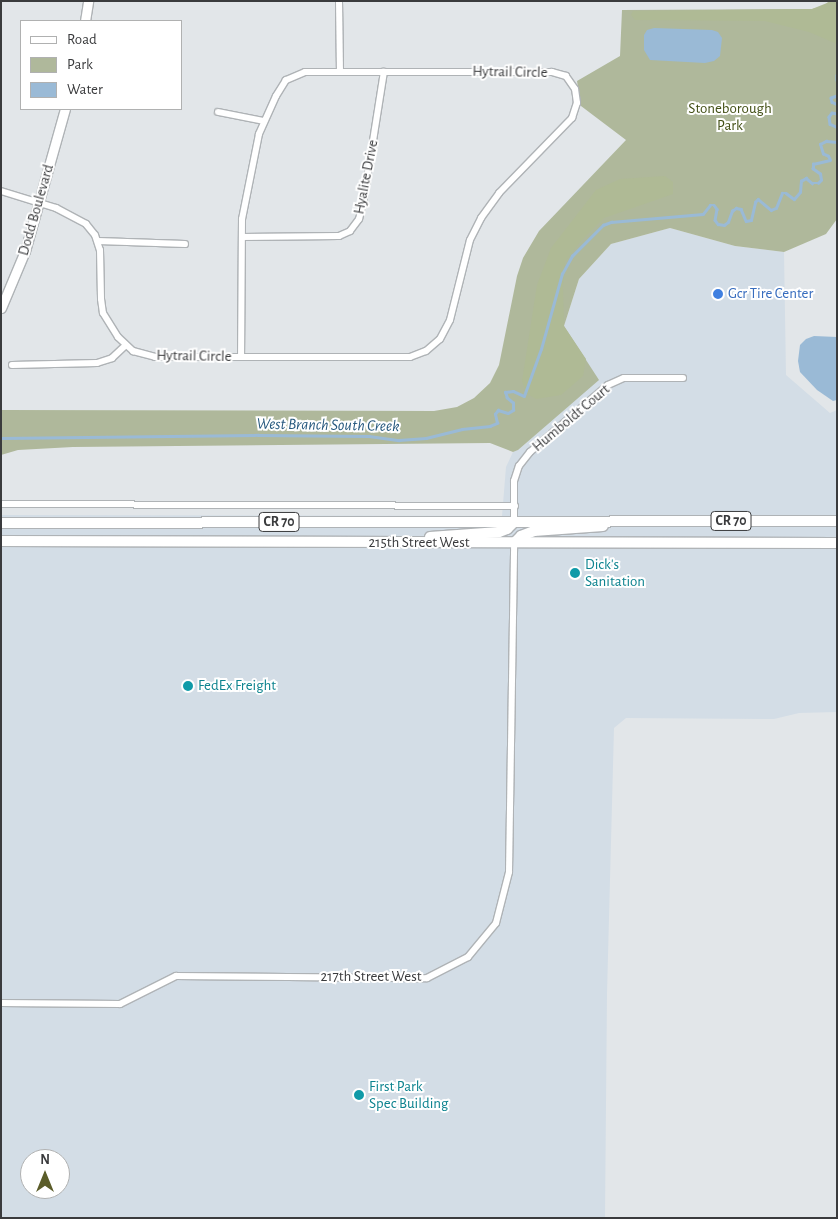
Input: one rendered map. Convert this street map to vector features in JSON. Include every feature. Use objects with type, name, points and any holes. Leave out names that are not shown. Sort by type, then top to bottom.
[{"type":"main road","points":[[84,20],[88,1]]},
{"type":"main road","name":"Dodd Boulevard","points":[[1,308],[26,252],[65,110]]},
{"type":"main road","points":[[1,518],[45,523]]},
{"type":"main road","points":[[514,543],[521,536],[534,532],[589,529],[626,521]]},
{"type":"main road","name":"215th Street West","points":[[1,523],[837,521]]},
{"type":"main road","points":[[400,543],[433,537],[499,532],[507,529],[514,522]]},
{"type":"main road","name":"215th Street West","points":[[1,541],[837,543]]},
{"type":"street","points":[[339,1],[340,72]]},
{"type":"street","name":"Hytrail Circle","points":[[98,241],[103,313],[109,325],[133,351],[155,357],[241,357],[410,357],[426,351],[440,339],[450,320],[470,240],[481,218],[499,193],[572,118],[577,103],[575,89],[566,76],[552,72],[305,72],[286,80],[259,134],[242,219],[241,357]]},
{"type":"street","name":"Hyalite Drive","points":[[242,237],[340,236],[350,231],[359,219],[364,204],[384,72]]},
{"type":"street","points":[[218,112],[264,121]]},
{"type":"street","points":[[1,191],[75,216],[86,224],[98,241],[185,244]]},
{"type":"street","points":[[12,365],[97,363],[112,358],[126,345]]},
{"type":"street","name":"Humboldt Court","points":[[514,522],[514,480],[519,466],[530,452],[608,385],[624,378],[683,378]]},
{"type":"street","points":[[1,504],[514,506]]},
{"type":"street","name":"217th Street West","points":[[1,1003],[120,1004],[176,976],[427,978],[468,956],[496,923],[509,872],[514,543]]},
{"type":"shaded area","points":[[670,228],[735,246],[784,252],[786,375],[830,413],[837,410],[837,712],[799,713],[774,719],[626,718],[614,728],[607,994],[605,1218],[1,1218],[1,515],[502,516],[506,467],[513,452],[518,450],[598,380],[564,326],[579,279],[611,244]]},
{"type":"green space","name":"Stoneborough Park","points":[[829,1],[837,1],[837,219],[826,234],[784,252],[735,246],[670,228],[611,244],[579,279],[564,326],[599,380],[518,450],[513,452],[490,443],[73,447],[18,450],[1,455],[1,410],[434,411],[457,407],[474,398],[490,383],[499,365],[517,276],[523,258],[539,231],[626,140],[581,106],[577,81],[620,56],[622,10],[812,9],[824,6]]},
{"type":"green space","points":[[832,1],[837,1],[837,44],[809,32],[765,21],[635,20],[631,15],[633,11],[812,9]]},
{"type":"green space","points":[[665,176],[673,182],[673,194],[604,218],[581,241],[565,262],[563,287],[564,326],[586,359],[583,376],[561,395],[536,399],[526,393],[522,381],[537,285],[551,248],[596,190],[620,179]]},
{"type":"water","points":[[654,28],[712,30],[718,32],[722,38],[720,56],[714,61],[705,63],[650,60],[644,50],[644,35],[647,30]]},
{"type":"water","points":[[814,336],[837,337],[837,400],[833,401],[817,390],[800,372],[798,361],[800,345],[806,339]]},
{"type":"waterway","name":"West Branch South Creek","points":[[837,75],[837,80]]},
{"type":"waterway","name":"West Branch South Creek","points":[[837,96],[831,98],[832,102],[837,104]]},
{"type":"waterway","name":"West Branch South Creek","points":[[837,114],[832,113],[829,117],[830,124],[837,127]]},
{"type":"waterway","name":"West Branch South Creek","points":[[1,438],[258,435],[369,436],[399,440],[426,438],[462,429],[490,426],[497,423],[495,414],[498,410],[508,413],[513,410],[513,403],[507,398],[505,392],[513,391],[524,396],[541,349],[562,274],[572,256],[603,225],[611,222],[703,214],[710,205],[714,205],[717,209],[715,220],[718,224],[724,225],[728,222],[732,211],[736,208],[741,209],[746,221],[751,220],[755,202],[758,199],[771,210],[776,208],[782,193],[786,193],[794,199],[800,192],[801,181],[806,178],[812,183],[818,183],[821,180],[820,174],[813,169],[813,164],[830,160],[828,156],[823,154],[820,144],[826,141],[837,142]]},
{"type":"place","name":"Gcr Tire Center","points":[[718,294]]},
{"type":"place","name":"Dick's Sanitation","points":[[575,573]]},
{"type":"place","name":"FedEx Freight","points":[[188,686]]},
{"type":"place","name":"First Park Spec Building","points":[[359,1095]]}]
